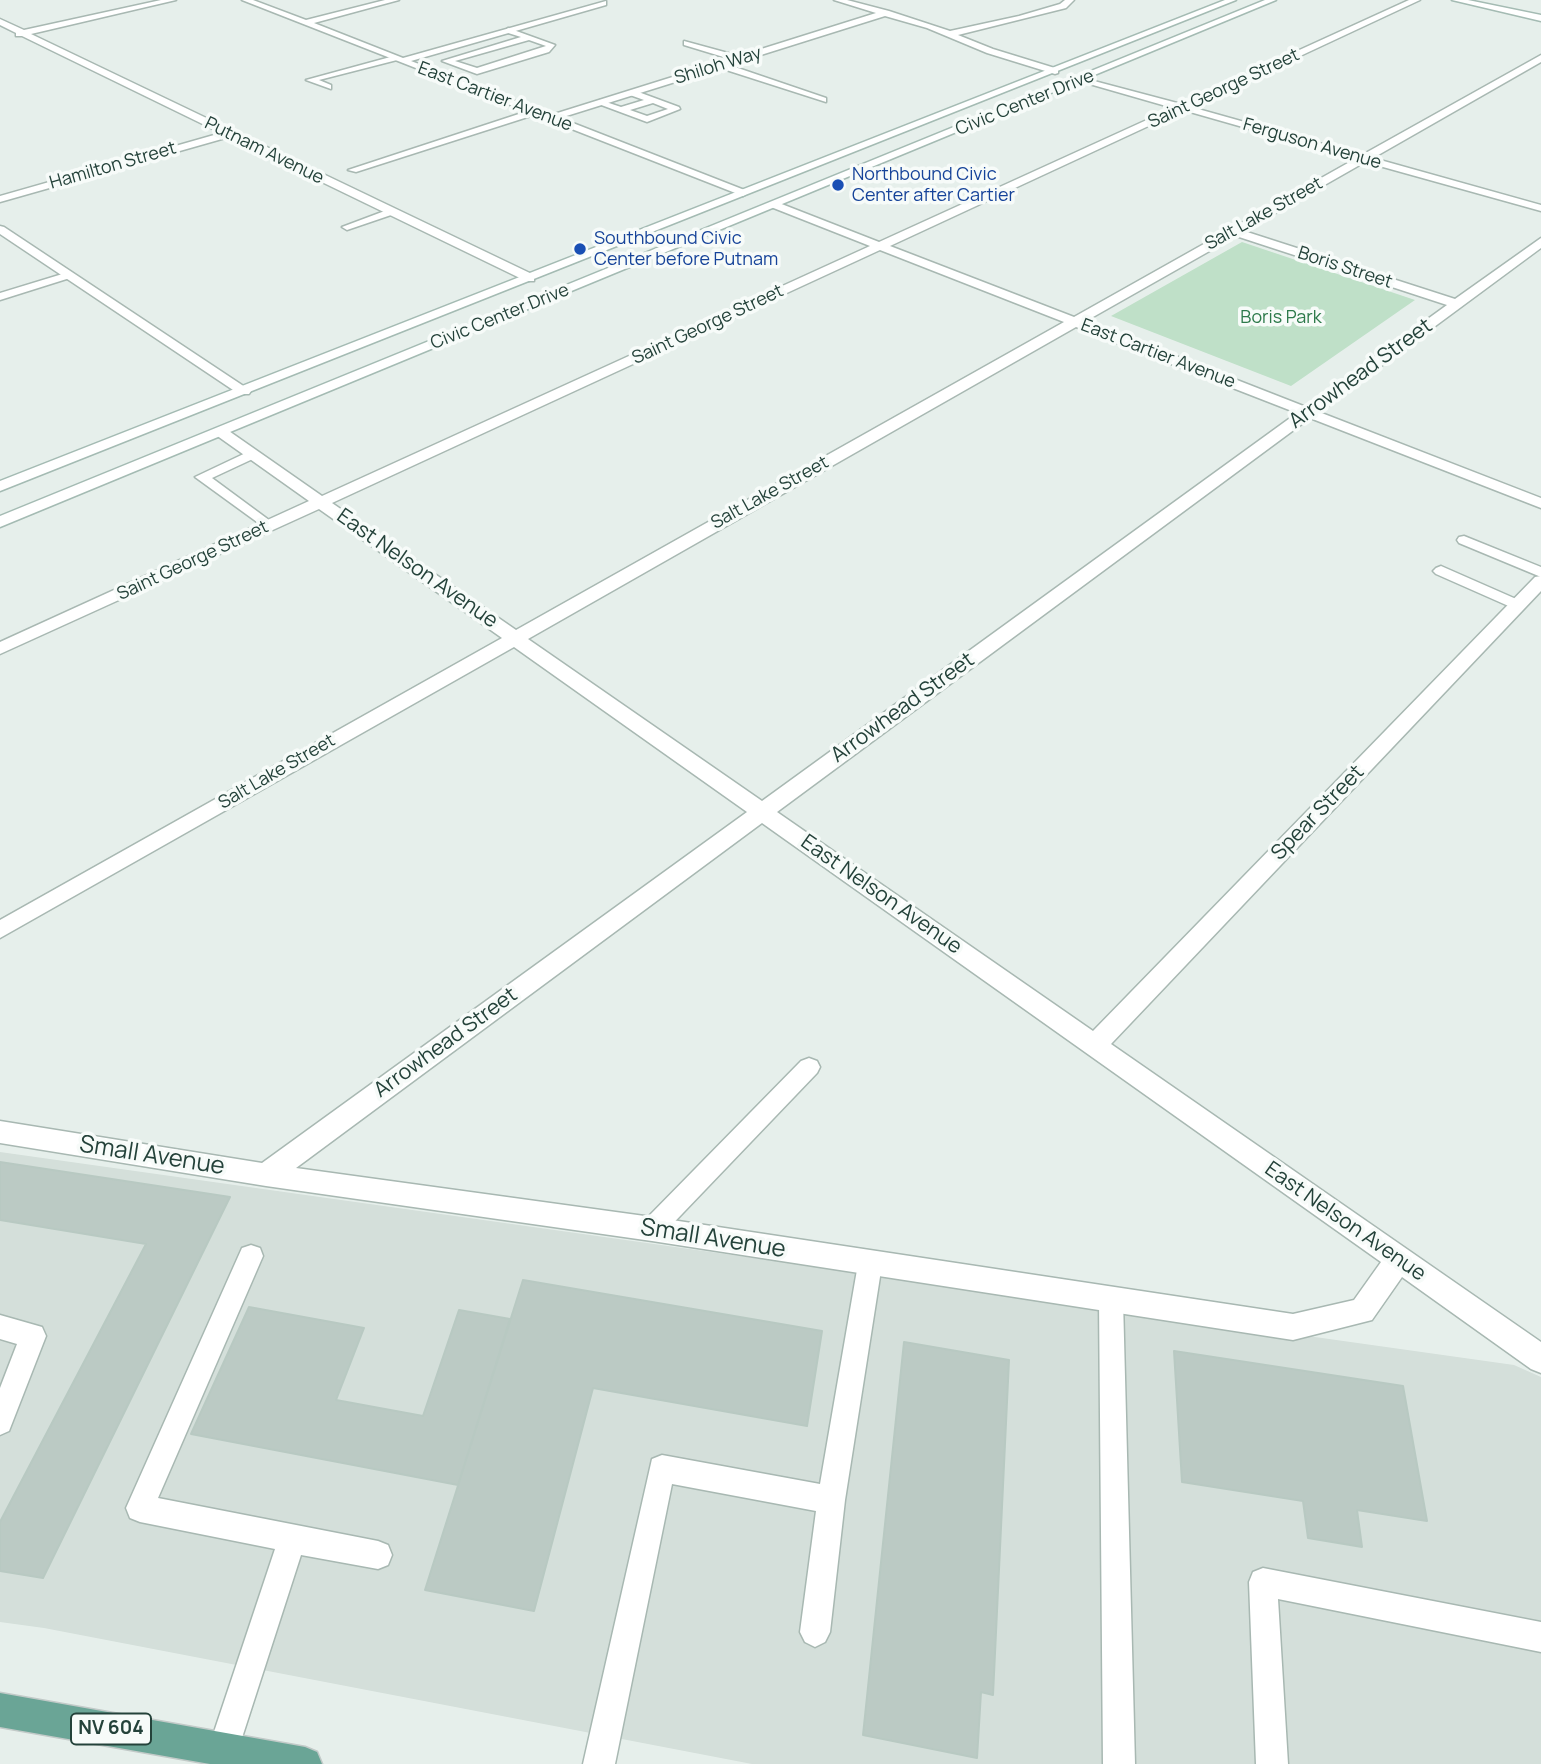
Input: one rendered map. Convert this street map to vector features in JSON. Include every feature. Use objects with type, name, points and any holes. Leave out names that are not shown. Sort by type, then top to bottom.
[{"type":"main road","name":"NV 604","points":[[0,1710],[305,1764]]},
{"type":"street","points":[[17,35],[172,0]]},
{"type":"street","name":"East Cartier Avenue","points":[[246,0],[744,193]]},
{"type":"street","points":[[305,23],[395,0]]},
{"type":"street","points":[[838,0],[949,34],[990,51],[1055,71],[1062,78],[1049,83],[1012,108]]},
{"type":"street","points":[[949,34],[1021,18],[1063,5],[1070,0]]},
{"type":"street","name":"Civic Center Drive","points":[[0,486],[1232,0]]},
{"type":"street","name":"Civic Center Drive","points":[[0,522],[1272,0]]},
{"type":"street","name":"Saint George Street","points":[[0,649],[1416,0]]},
{"type":"street","points":[[1456,0],[1476,2],[1541,18]]},
{"type":"street","points":[[398,59],[603,3]]},
{"type":"street","name":"Shiloh Way","points":[[551,118],[886,13]]},
{"type":"street","name":"Putnam Avenue","points":[[0,23],[17,35],[530,278]]},
{"type":"street","points":[[687,43],[739,60]]},
{"type":"street","points":[[1083,79],[1078,77],[1079,70],[1115,47]]},
{"type":"street","points":[[970,56],[990,51]]},
{"type":"street","name":"Salt Lake Street","points":[[0,930],[1541,58]]},
{"type":"street","points":[[720,65],[823,100]]},
{"type":"street","name":"Ferguson Avenue","points":[[1083,79],[1541,208]]},
{"type":"street","name":"Hamilton Street","points":[[0,198],[227,134]]},
{"type":"street","points":[[775,205],[767,200],[769,195],[870,152],[883,145],[881,139]]},
{"type":"street","points":[[608,273],[608,263],[617,257],[753,199],[744,193]]},
{"type":"street","name":"East Cartier Avenue","points":[[775,205],[1541,503]]},
{"type":"street","points":[[0,229],[251,397],[248,403],[138,450],[125,471]]},
{"type":"street","name":"Boris Street","points":[[1233,231],[1457,304]]},
{"type":"street","name":"Arrowhead Street","points":[[266,1175],[1541,242]]},
{"type":"street","name":"East Nelson Avenue","points":[[221,432],[1541,1359]]},
{"type":"street","name":"Spear Street","points":[[1094,1046],[1541,581]]},
{"type":"street","name":"Small Avenue","points":[[0,1132],[266,1175],[652,1228],[870,1264],[1293,1327],[1362,1311],[1399,1260]]},
{"type":"lane","points":[[508,30],[530,37],[551,45],[547,50],[477,71],[446,61],[530,37]]},
{"type":"lane","points":[[328,86],[310,80],[398,59]]},
{"type":"lane","points":[[600,103],[647,119],[676,108],[633,93]]},
{"type":"lane","points":[[621,110],[653,100]]},
{"type":"lane","points":[[353,170],[534,112]]},
{"type":"lane","points":[[347,227],[390,212]]},
{"type":"lane","points":[[0,297],[69,275]]},
{"type":"lane","points":[[252,454],[202,477],[268,526]]},
{"type":"lane","points":[[1464,540],[1541,572]]},
{"type":"lane","points":[[1441,571],[1518,605]]},
{"type":"lane","points":[[652,1228],[809,1067]]},
{"type":"lane","points":[[251,1256],[140,1508],[378,1555]]},
{"type":"lane","points":[[815,1632],[831,1500],[870,1264]]},
{"type":"lane","points":[[1111,1300],[1119,1764]]},
{"type":"lane","points":[[0,1327],[33,1336],[0,1422]]},
{"type":"lane","points":[[599,1764],[662,1468],[831,1500]]},
{"type":"lane","points":[[222,1750],[292,1538]]},
{"type":"lane","points":[[1272,1764],[1263,1582],[1541,1637]]},
{"type":"shaded area","points":[[0,1152],[1514,1365],[1541,1377],[1541,1764],[752,1764],[44,1628],[0,1622]]},
{"type":"green space","name":"Boris Park","points":[[1242,242],[1415,300],[1291,386],[1111,316]]},
{"type":"building","points":[[0,1162],[230,1197],[43,1578],[0,1571],[0,1522],[146,1244],[0,1220]]},
{"type":"building","points":[[523,1280],[822,1331],[807,1426],[593,1388],[534,1611],[425,1590]]},
{"type":"building","points":[[249,1307],[364,1328],[336,1400],[423,1416],[459,1310],[510,1319],[458,1485],[191,1434]]},
{"type":"building","points":[[904,1342],[1009,1360],[993,1695],[981,1692],[977,1758],[863,1735]]},
{"type":"building","points":[[1174,1351],[1403,1386],[1427,1521],[1357,1510],[1362,1547],[1308,1538],[1303,1501],[1182,1482]]},
{"type":"place","name":"Northbound Civic Center after Cartier","points":[[838,185]]},
{"type":"place","name":"Southbound Civic Center before Putnam","points":[[580,249]]}]
